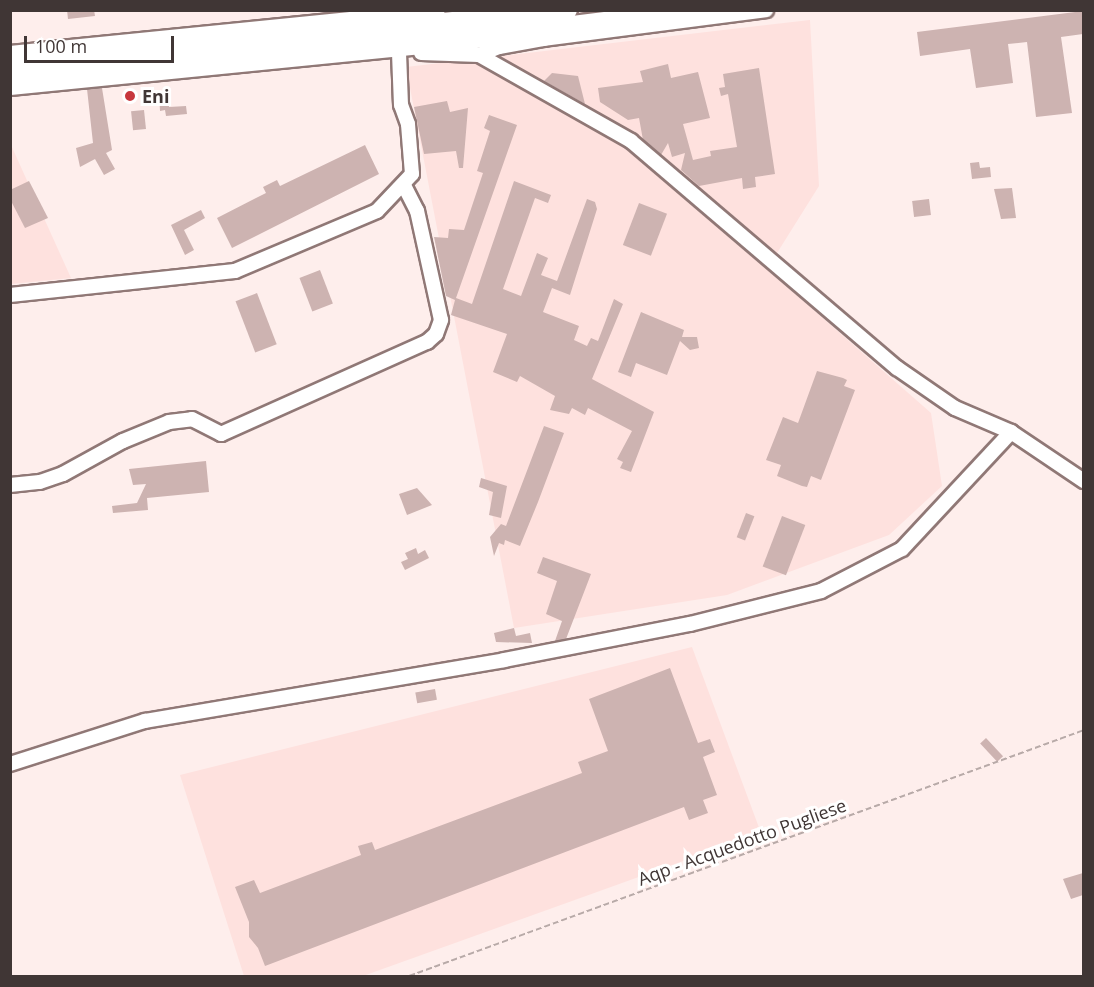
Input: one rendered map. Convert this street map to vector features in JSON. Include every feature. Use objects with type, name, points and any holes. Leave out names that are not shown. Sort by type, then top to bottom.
[{"type":"highway","points":[[10,69],[567,10]]},
{"type":"highway","points":[[10,85],[326,55],[700,10]]},
{"type":"street","points":[[294,26],[305,19],[307,10]]},
{"type":"street","points":[[350,10],[365,17]]},
{"type":"street","points":[[10,53],[438,10]]},
{"type":"street","points":[[326,55],[399,53],[479,55],[499,47],[544,39],[766,10]]},
{"type":"street","points":[[10,295],[235,271],[377,211],[412,174],[412,146],[401,105],[399,53]]},
{"type":"street","points":[[479,55],[631,141],[897,368],[956,408],[1011,432],[1083,481]]},
{"type":"street","points":[[10,485],[40,482],[63,474],[123,441],[169,422],[192,419],[220,434],[427,342],[436,334],[441,321],[417,211],[404,184]]},
{"type":"street","points":[[10,764],[145,721],[504,660],[690,624],[821,591],[903,549],[1011,432]]},
{"type":"path","name":"Aqp - Acquedotto Pugliese","points":[[409,976],[1083,730]]},
{"type":"shaded area","points":[[810,20],[819,186],[767,269],[931,413],[942,486],[889,535],[727,595],[514,628],[406,67]]},
{"type":"shaded area","points":[[11,145],[71,278],[11,284]]},
{"type":"shaded area","points":[[692,647],[761,833],[363,976],[244,976],[180,775]]},
{"type":"building","points":[[67,10],[94,10],[95,16],[68,19]]},
{"type":"building","points":[[1083,11],[1083,34],[1061,37],[1072,113],[1036,117],[1027,42],[1008,44],[1013,83],[976,88],[970,49],[920,56],[917,32]]},
{"type":"building","points":[[668,64],[671,78],[698,72],[710,118],[683,124],[693,160],[711,156],[710,151],[737,147],[728,94],[721,96],[719,88],[725,87],[723,74],[759,68],[775,174],[755,177],[756,187],[743,189],[742,178],[699,186],[681,170],[685,153],[672,157],[668,143],[661,155],[643,140],[639,118],[628,120],[600,102],[598,88],[643,82],[640,71]]},
{"type":"building","points":[[552,73],[578,76],[585,104],[544,81]]},
{"type":"building","points":[[102,88],[112,150],[106,153],[115,169],[104,175],[95,159],[80,167],[76,148],[93,143],[87,89]]},
{"type":"building","points":[[159,93],[168,93],[169,107],[186,106],[187,114],[166,116],[165,110],[160,111]]},
{"type":"building","points":[[447,101],[450,112],[468,108],[463,168],[459,168],[456,151],[424,154],[414,107]]},
{"type":"building","points":[[144,110],[146,129],[133,130],[131,111]]},
{"type":"building","points":[[489,115],[517,125],[456,298],[472,304],[514,181],[551,195],[548,203],[535,198],[503,289],[521,296],[537,253],[548,258],[541,275],[557,281],[587,199],[595,202],[597,209],[570,295],[552,288],[543,312],[579,326],[574,340],[587,346],[591,338],[598,341],[614,299],[623,304],[592,379],[654,412],[631,472],[620,468],[623,462],[617,459],[632,431],[588,408],[585,415],[572,408],[569,414],[550,410],[555,396],[520,376],[517,382],[493,372],[507,334],[451,315],[455,300],[446,296],[434,237],[448,238],[449,229],[464,230],[483,173],[477,171],[490,131],[484,128]]},
{"type":"building","points":[[365,145],[379,174],[232,248],[217,218],[266,193],[263,187],[277,180],[280,186]]},
{"type":"building","points":[[979,162],[980,168],[990,167],[991,177],[972,179],[970,163]]},
{"type":"building","points":[[29,181],[48,218],[25,228],[10,199],[10,190]]},
{"type":"building","points":[[1012,188],[1016,218],[1001,219],[994,189]]},
{"type":"building","points":[[929,199],[931,215],[914,217],[912,201]]},
{"type":"building","points":[[639,203],[667,214],[651,256],[623,245]]},
{"type":"building","points":[[201,210],[205,218],[184,230],[194,250],[185,255],[171,225]]},
{"type":"building","points":[[320,270],[333,304],[312,311],[299,278]]},
{"type":"building","points":[[257,293],[277,344],[255,353],[236,301]]},
{"type":"building","points":[[641,312],[684,330],[682,337],[697,337],[699,348],[690,350],[680,341],[667,375],[636,363],[631,377],[618,372]]},
{"type":"building","points":[[817,371],[847,380],[844,386],[855,390],[821,480],[811,476],[807,487],[777,476],[781,465],[766,460],[783,417],[798,423]]},
{"type":"building","points":[[544,426],[564,433],[538,502],[520,546],[505,540],[504,545],[499,543],[494,556],[490,537],[501,524],[506,526]]},
{"type":"building","points":[[206,461],[209,492],[147,498],[148,510],[113,513],[112,506],[137,503],[146,484],[133,485],[129,469]]},
{"type":"building","points":[[481,478],[507,486],[501,518],[489,515],[493,492],[479,487]]},
{"type":"building","points":[[417,488],[432,505],[407,515],[399,494]]},
{"type":"building","points":[[746,513],[754,516],[745,540],[737,537]]},
{"type":"building","points":[[782,516],[805,525],[786,575],[763,566]]},
{"type":"building","points":[[416,548],[418,554],[425,550],[429,558],[405,570],[401,562],[408,559],[405,553]]},
{"type":"building","points":[[543,557],[591,574],[566,639],[555,641],[562,621],[546,614],[557,581],[537,573]]},
{"type":"building","points":[[514,628],[516,636],[530,633],[532,643],[496,642],[494,633]]},
{"type":"building","points":[[670,668],[698,743],[710,739],[715,752],[703,757],[717,795],[703,800],[708,813],[689,820],[684,807],[265,966],[258,948],[249,937],[249,922],[235,887],[254,880],[260,893],[361,855],[358,846],[372,842],[375,850],[582,773],[578,762],[608,751],[589,699]]},
{"type":"building","points":[[435,689],[437,700],[417,703],[415,692]]},
{"type":"building","points":[[986,738],[1003,756],[997,762],[980,743]]},
{"type":"building","points":[[1083,873],[1083,895],[1071,899],[1063,879]]},
{"type":"place","name":"Eni","points":[[130,96]]}]
